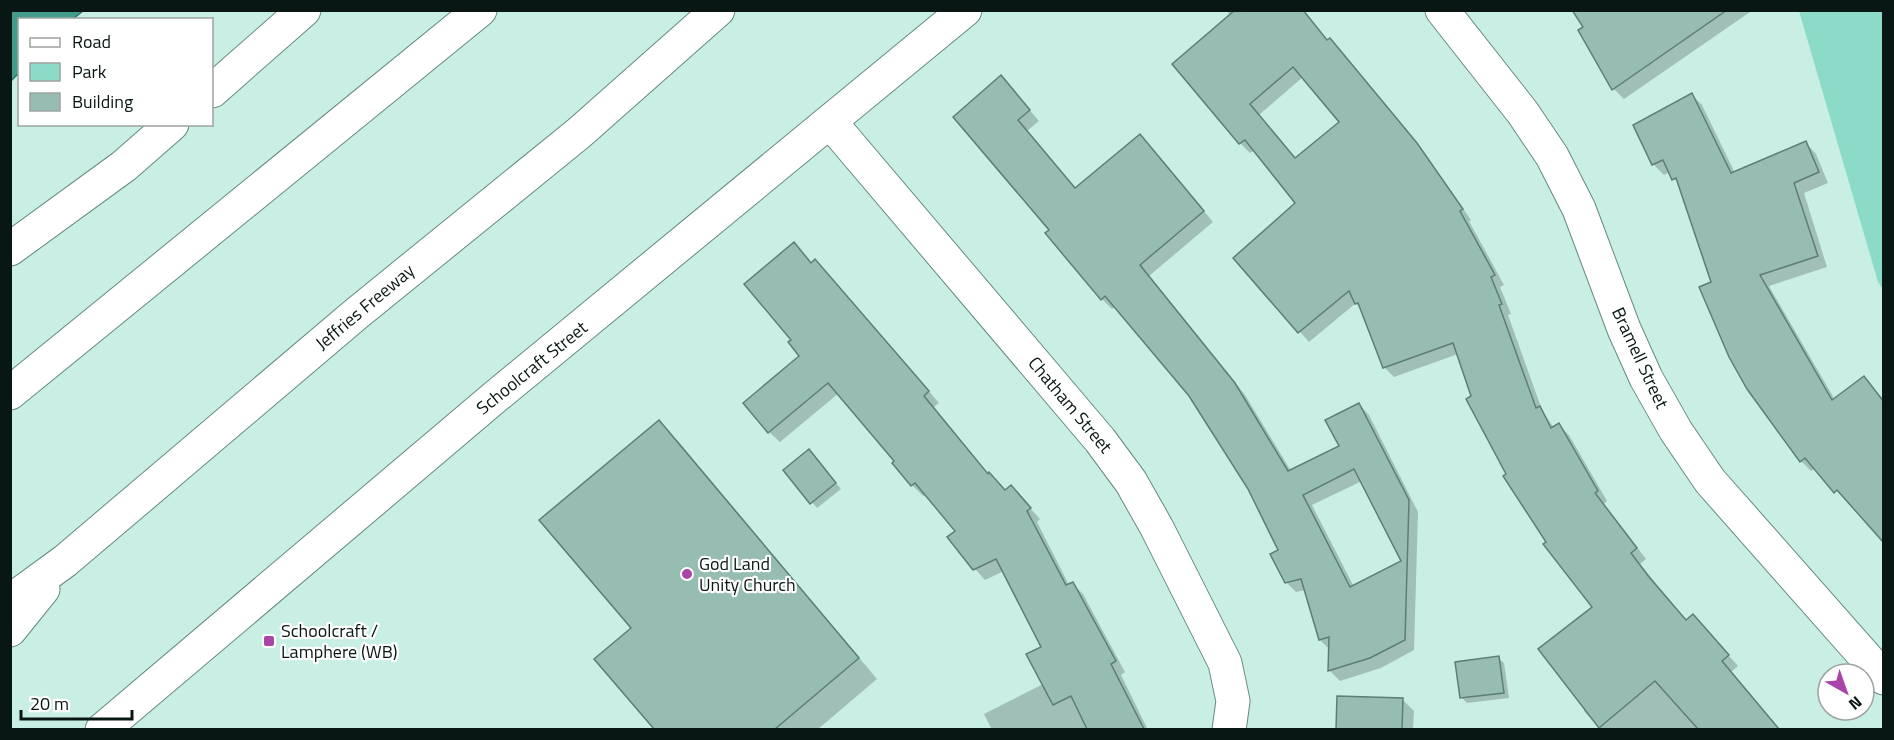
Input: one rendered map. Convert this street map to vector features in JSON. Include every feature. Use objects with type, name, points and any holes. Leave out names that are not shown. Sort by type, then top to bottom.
[{"type":"main road","points":[[213,90],[304,10]]},
{"type":"main road","points":[[10,393],[480,10]]},
{"type":"main road","name":"Jeffries Freeway","points":[[10,601],[65,561],[356,314],[579,133],[718,10]]},
{"type":"main road","name":"Schoolcraft Street","points":[[102,729],[495,397],[831,123],[965,10]]},
{"type":"main road","name":"Bramell Street","points":[[1442,10],[1523,112],[1552,156],[1579,209],[1646,378],[1676,430],[1710,481],[1884,678]]},
{"type":"main road","name":"Chatham Street","points":[[831,123],[1100,440],[1131,482],[1226,663],[1233,701],[1229,729]]},
{"type":"main road","points":[[10,249],[124,166],[170,126]]},
{"type":"main road","points":[[10,630],[65,561]]},
{"type":"green space","points":[[1799,11],[1883,11],[1883,289],[1878,282]]},
{"type":"shaded area","points":[[11,10],[83,10],[74,18],[18,18],[18,74],[11,81]]},
{"type":"building","points":[[1235,10],[1303,10],[1327,40],[1330,38],[1417,143],[1463,209],[1460,211],[1495,275],[1491,277],[1502,304],[1499,305],[1536,408],[1540,406],[1551,428],[1559,423],[1598,491],[1595,493],[1637,548],[1631,553],[1649,577],[1686,620],[1693,614],[1729,655],[1722,661],[1779,729],[1698,729],[1655,681],[1599,728],[1538,649],[1592,607],[1543,544],[1546,542],[1503,476],[1506,474],[1466,399],[1471,396],[1453,343],[1383,368],[1358,303],[1355,304],[1349,291],[1298,333],[1233,258],[1295,203],[1245,140],[1239,144],[1172,64]],"holes":[[[1293,67],[1339,122],[1295,158],[1250,104]]]},
{"type":"building","points":[[1572,10],[1727,10],[1612,90],[1578,30],[1583,27]]},
{"type":"building","points":[[1001,75],[1030,110],[1018,120],[1075,188],[1140,134],[1204,211],[1140,265],[1235,383],[1288,471],[1339,446],[1325,420],[1359,403],[1409,500],[1405,640],[1370,658],[1328,671],[1329,637],[1319,640],[1301,579],[1285,583],[1270,554],[1278,550],[1248,489],[1189,396],[1105,296],[1101,300],[1045,233],[1049,230],[953,117]],"holes":[[[1354,469],[1401,561],[1350,587],[1303,495]]]},
{"type":"building","points":[[1692,93],[1731,173],[1806,141],[1819,172],[1794,183],[1818,256],[1760,275],[1832,400],[1864,376],[1884,402],[1884,543],[1837,490],[1834,493],[1805,458],[1800,462],[1747,389],[1729,357],[1699,287],[1711,282],[1676,178],[1672,180],[1663,160],[1652,165],[1633,125]]},
{"type":"building","points":[[794,242],[811,263],[815,259],[929,391],[924,396],[988,474],[989,472],[1005,490],[1011,485],[1031,508],[1027,511],[1066,585],[1073,582],[1116,661],[1111,664],[1144,729],[1087,729],[1071,696],[1053,705],[1026,654],[1041,647],[996,559],[973,570],[947,537],[955,531],[915,483],[911,486],[892,463],[894,461],[828,383],[768,433],[743,403],[799,356],[788,342],[791,340],[744,284]]},
{"type":"building","name":"God Land Unity Church","points":[[659,420],[859,658],[775,729],[654,729],[594,659],[631,628],[539,520]]},
{"type":"building","points":[[809,449],[836,483],[810,504],[783,470]]},
{"type":"building","points":[[1499,656],[1504,693],[1460,698],[1455,662]]},
{"type":"building","points":[[1337,696],[1403,698],[1402,729],[1336,729]]},
{"type":"place","name":"God Land Unity Church","points":[[687,574]]},
{"type":"place","name":"Schoolcraft / Lamphere (WB)","points":[[269,641]]}]
